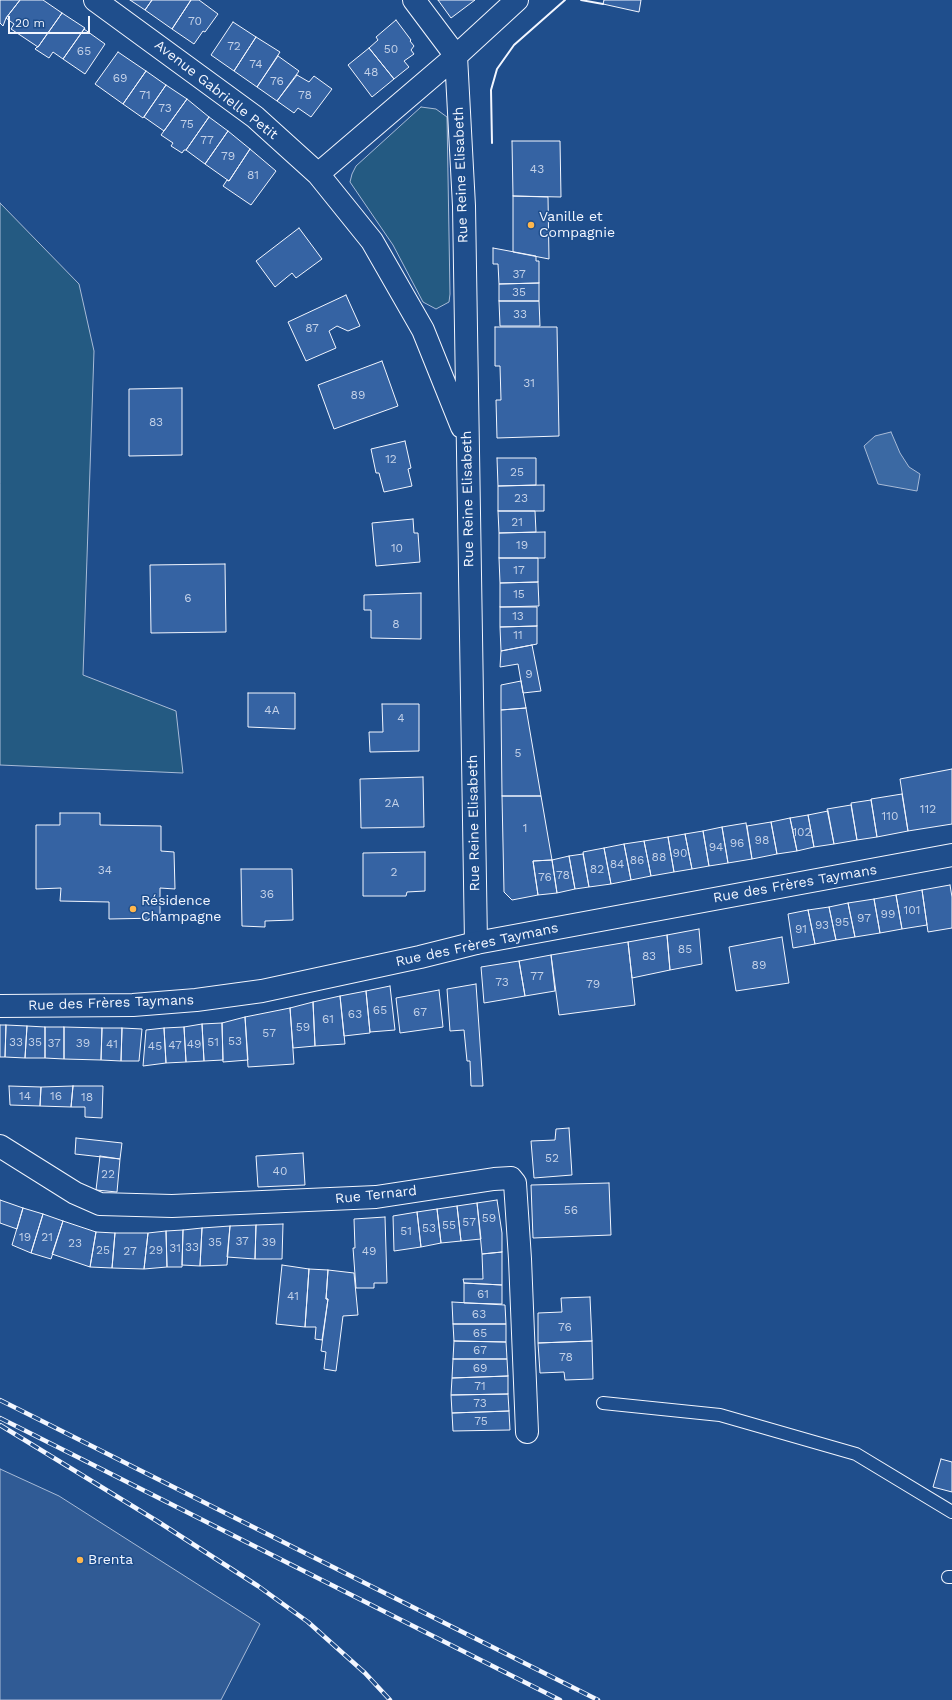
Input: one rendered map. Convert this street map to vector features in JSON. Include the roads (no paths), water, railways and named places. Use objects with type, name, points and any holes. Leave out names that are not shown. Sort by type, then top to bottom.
[{"type":"street","name":"Avenue Gabrielle Petit","points":[[95,0],[255,117],[318,174],[372,241],[423,330],[467,439]]},
{"type":"street","points":[[414,0],[456,56]]},
{"type":"street","points":[[318,174],[456,56],[517,0]]},
{"type":"street","name":"Rue Reine Elisabeth","points":[[456,56],[464,206],[476,943]]},
{"type":"street","name":"Rue des Frères Taymans","points":[[0,1006],[133,1005],[196,1000],[262,991],[420,957],[476,943],[531,934],[619,915],[952,855]]},
{"type":"street","name":"Rue Ternard","points":[[0,1146],[75,1193],[100,1204],[172,1206],[376,1197],[494,1179],[511,1178],[515,1184],[520,1259],[527,1432]]},
{"type":"lane","points":[[603,1403],[720,1415],[856,1454],[952,1512]]},
{"type":"railway","points":[[0,1400],[598,1700]]},
{"type":"railway","points":[[0,1418],[560,1700]]},
{"type":"railway","points":[[0,1425],[157,1521],[258,1586],[308,1622],[365,1673],[390,1700]]},
{"type":"place","name":"Vanille et Compagnie","points":[[531,225]]},
{"type":"place","name":"Résidence Champagne","points":[[133,909]]},
{"type":"place","name":"Brenta","points":[[80,1560]]}]
